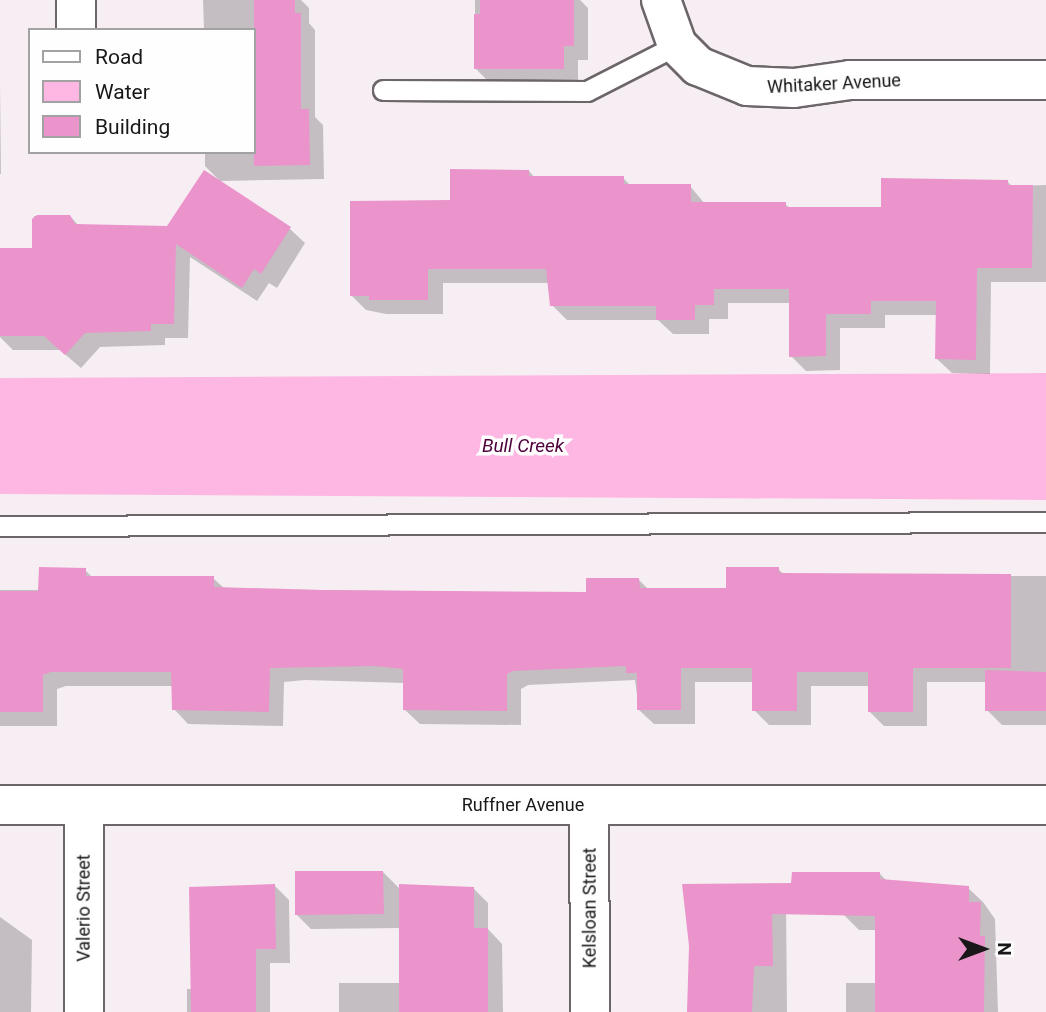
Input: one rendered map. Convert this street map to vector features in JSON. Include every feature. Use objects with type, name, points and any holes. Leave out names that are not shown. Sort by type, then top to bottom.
[{"type":"street","points":[[76,0],[76,28]]},
{"type":"street","points":[[661,0],[677,46]]},
{"type":"street","name":"Whitaker Avenue","points":[[677,46],[716,76],[763,88],[850,80],[1046,80]]},
{"type":"street","name":"Ruffner Avenue","points":[[0,805],[1046,805]]},
{"type":"street","name":"Valerio Street","points":[[85,805],[85,1012]]},
{"type":"street","name":"Kelsloan Street","points":[[589,805],[590,1012]]},
{"type":"lane","points":[[383,90],[587,91],[677,46]]},
{"type":"lane","points":[[0,526],[1046,522]]},
{"type":"water","name":"Bull Creek","points":[[1046,373],[1046,500],[0,494],[0,378]]},
{"type":"building","points":[[254,0],[295,0],[295,13],[301,13],[301,109],[309,109],[310,165],[254,166]]},
{"type":"building","points":[[480,0],[574,0],[574,46],[564,46],[564,69],[474,69],[474,14],[480,14]]},
{"type":"building","points":[[450,169],[529,170],[529,176],[624,176],[624,184],[691,184],[691,202],[786,202],[786,207],[881,207],[881,178],[1008,180],[1008,185],[1033,185],[1032,268],[977,268],[976,360],[935,359],[936,301],[871,301],[871,314],[826,314],[826,356],[789,357],[789,289],[714,289],[714,305],[695,305],[695,320],[656,320],[656,306],[550,306],[546,269],[428,269],[428,300],[369,300],[369,296],[350,296],[350,201],[450,200]]},
{"type":"building","points":[[204,170],[291,227],[261,274],[254,269],[242,288],[176,244],[174,324],[151,324],[151,331],[85,333],[65,355],[44,336],[0,336],[0,248],[32,248],[32,219],[37,215],[70,215],[75,224],[167,226]]},
{"type":"building","points":[[39,567],[86,568],[86,576],[214,576],[214,587],[586,592],[586,578],[639,578],[640,588],[726,588],[726,567],[779,567],[779,573],[1011,574],[1011,668],[913,668],[913,712],[868,712],[868,672],[797,672],[797,711],[752,711],[752,668],[681,668],[681,710],[637,710],[637,673],[626,673],[626,666],[513,671],[507,674],[507,711],[403,710],[403,669],[375,666],[270,668],[269,712],[172,710],[171,672],[51,672],[43,675],[43,712],[0,712],[0,591],[38,591]]},
{"type":"building","points":[[985,670],[1046,672],[1046,711],[985,711]]},
{"type":"building","points":[[295,871],[383,871],[384,914],[295,915]]},
{"type":"building","points":[[792,872],[880,872],[880,879],[969,886],[969,902],[981,902],[980,936],[985,936],[984,1012],[875,1012],[875,916],[772,914],[773,966],[754,966],[752,1012],[687,1012],[689,946],[682,884],[791,883]]},
{"type":"building","points":[[275,884],[276,949],[256,949],[256,1012],[191,1012],[189,887]]},
{"type":"building","points":[[399,884],[474,887],[474,928],[488,928],[488,1012],[399,1012]]}]
